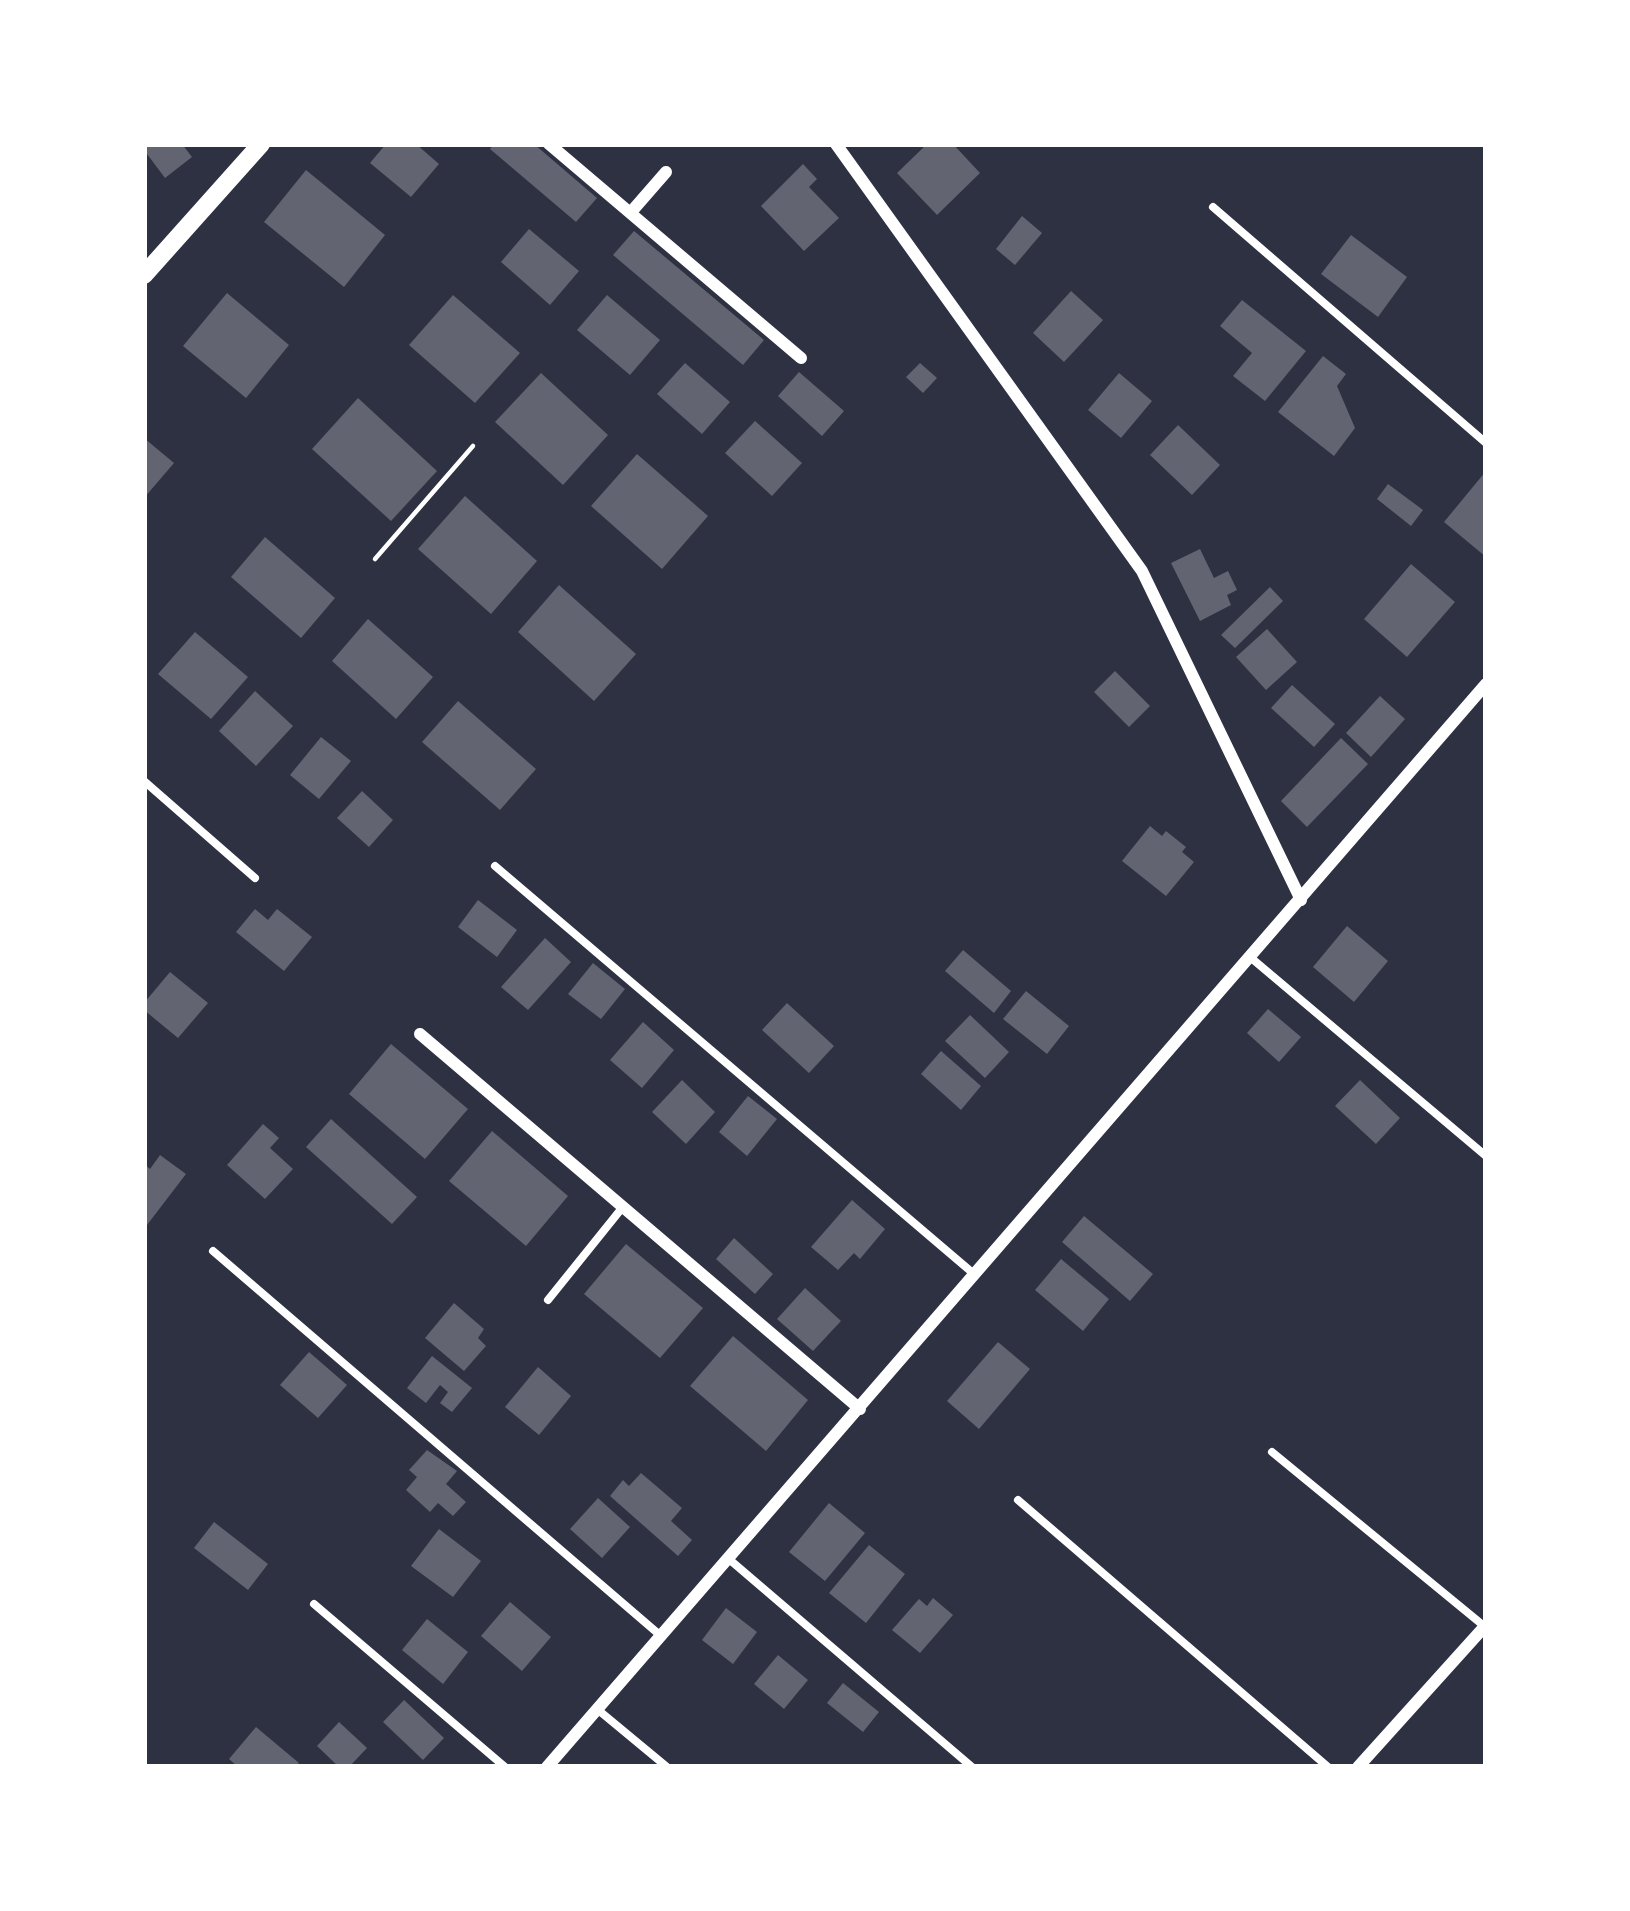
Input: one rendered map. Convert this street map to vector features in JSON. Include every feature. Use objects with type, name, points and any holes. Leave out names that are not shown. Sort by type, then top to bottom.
[{"type":"street","points":[[144,275],[261,144]]},
{"type":"street","points":[[549,144],[801,358]]},
{"type":"street","points":[[836,144],[1142,571],[1301,900]]},
{"type":"street","points":[[632,211],[666,172]]},
{"type":"street","points":[[547,1767],[1486,684]]},
{"type":"street","points":[[420,1034],[860,1409]]},
{"type":"street","points":[[1358,1767],[1485,1626]]},
{"type":"lane","points":[[1213,206],[1486,443]]},
{"type":"lane","points":[[144,781],[255,878]]},
{"type":"lane","points":[[495,866],[976,1275]]},
{"type":"lane","points":[[1250,957],[1486,1156]]},
{"type":"lane","points":[[548,1300],[622,1208]]},
{"type":"lane","points":[[213,1251],[662,1636]]},
{"type":"lane","points":[[1272,1452],[1485,1626]]},
{"type":"lane","points":[[1018,1500],[1328,1767]]},
{"type":"lane","points":[[730,1560],[972,1767]]},
{"type":"lane","points":[[314,1604],[505,1767]]},
{"type":"lane","points":[[596,1708],[668,1767]]},
{"type":"path","points":[[375,559],[473,446]]},
{"type":"building","points":[[144,144],[182,144],[192,157],[165,178]]},
{"type":"building","points":[[386,144],[416,144],[439,164],[411,197],[370,163]]},
{"type":"building","points":[[494,144],[534,144],[597,198],[576,222],[490,149]]},
{"type":"building","points":[[927,144],[953,144],[980,173],[937,215],[897,173]]},
{"type":"building","points":[[803,164],[817,179],[809,187],[839,218],[804,251],[761,206]]},
{"type":"building","points":[[306,170],[385,235],[344,287],[264,222]]},
{"type":"building","points":[[1022,216],[1042,233],[1015,265],[996,249]]},
{"type":"building","points":[[529,229],[579,271],[550,305],[501,262]]},
{"type":"building","points":[[634,231],[764,340],[743,365],[613,255]]},
{"type":"building","points":[[1351,235],[1407,277],[1378,317],[1321,274]]},
{"type":"building","points":[[1071,291],[1103,320],[1064,362],[1033,333]]},
{"type":"building","points":[[227,293],[289,345],[246,398],[183,346]]},
{"type":"building","points":[[453,295],[520,353],[475,403],[409,345]]},
{"type":"building","points":[[607,295],[660,340],[630,375],[577,330]]},
{"type":"building","points":[[1242,300],[1306,351],[1265,401],[1233,376],[1252,353],[1220,326]]},
{"type":"building","points":[[1323,356],[1346,374],[1337,386],[1355,428],[1334,456],[1278,412]]},
{"type":"building","points":[[685,363],[730,402],[702,434],[657,394]]},
{"type":"building","points":[[920,363],[937,378],[923,393],[906,377]]},
{"type":"building","points":[[799,372],[844,411],[822,436],[778,396]]},
{"type":"building","points":[[541,373],[608,435],[563,485],[495,422]]},
{"type":"building","points":[[1119,373],[1152,401],[1121,438],[1088,410]]},
{"type":"building","points":[[358,398],[437,471],[391,521],[312,449]]},
{"type":"building","points":[[755,421],[802,463],[772,496],[725,453]]},
{"type":"building","points":[[1178,425],[1220,465],[1192,495],[1150,455]]},
{"type":"building","points":[[144,438],[174,463],[144,498]]},
{"type":"building","points":[[637,454],[708,516],[662,569],[591,506]]},
{"type":"building","points":[[1486,471],[1486,557],[1444,522]]},
{"type":"building","points":[[1388,484],[1423,510],[1411,526],[1377,499]]},
{"type":"building","points":[[465,496],[537,561],[491,614],[418,549]]},
{"type":"building","points":[[265,537],[335,598],[301,638],[231,577]]},
{"type":"building","points":[[1200,549],[1214,578],[1228,571],[1237,590],[1227,595],[1231,605],[1200,621],[1171,563]]},
{"type":"building","points":[[1411,564],[1455,602],[1407,657],[1364,619]]},
{"type":"building","points":[[559,585],[636,654],[594,701],[518,632]]},
{"type":"building","points":[[1270,587],[1283,601],[1235,648],[1221,635]]},
{"type":"building","points":[[368,619],[433,677],[396,719],[332,661]]},
{"type":"building","points":[[1267,629],[1297,662],[1266,690],[1236,657]]},
{"type":"building","points":[[195,632],[248,677],[211,719],[158,674]]},
{"type":"building","points":[[1115,671],[1150,706],[1129,727],[1094,692]]},
{"type":"building","points":[[1292,685],[1335,724],[1314,747],[1271,708]]},
{"type":"building","points":[[255,691],[293,726],[256,766],[219,731]]},
{"type":"building","points":[[1380,696],[1405,719],[1371,757],[1346,733]]},
{"type":"building","points":[[458,701],[536,769],[500,810],[422,742]]},
{"type":"building","points":[[321,737],[351,761],[319,799],[290,775]]},
{"type":"building","points":[[1341,738],[1368,764],[1307,827],[1281,801]]},
{"type":"building","points":[[362,791],[393,820],[369,847],[337,818]]},
{"type":"building","points":[[1150,826],[1162,836],[1166,831],[1186,847],[1182,852],[1194,862],[1166,896],[1122,861]]},
{"type":"building","points":[[478,900],[517,930],[497,957],[458,927]]},
{"type":"building","points":[[255,909],[268,920],[277,909],[312,937],[284,971],[236,932]]},
{"type":"building","points":[[1347,926],[1388,961],[1354,1002],[1313,967]]},
{"type":"building","points":[[545,938],[571,962],[528,1010],[501,987]]},
{"type":"building","points":[[963,950],[1011,991],[994,1013],[945,971]]},
{"type":"building","points":[[593,963],[625,989],[601,1019],[568,994]]},
{"type":"building","points":[[170,972],[208,1003],[178,1038],[144,1010],[144,1003]]},
{"type":"building","points":[[1026,991],[1069,1026],[1047,1054],[1003,1019]]},
{"type":"building","points":[[787,1003],[834,1046],[809,1073],[762,1030]]},
{"type":"building","points":[[1268,1009],[1301,1037],[1279,1062],[1247,1033]]},
{"type":"building","points":[[970,1015],[1009,1052],[985,1078],[945,1041]]},
{"type":"building","points":[[643,1022],[674,1050],[642,1088],[610,1060]]},
{"type":"building","points":[[391,1044],[468,1109],[425,1159],[349,1094]]},
{"type":"building","points":[[941,1051],[981,1086],[961,1110],[921,1074]]},
{"type":"building","points":[[682,1080],[715,1112],[686,1144],[652,1112]]},
{"type":"building","points":[[1360,1080],[1400,1118],[1376,1144],[1335,1106]]},
{"type":"building","points":[[748,1096],[777,1119],[747,1156],[719,1132]]},
{"type":"building","points":[[331,1119],[417,1197],[392,1224],[306,1147]]},
{"type":"building","points":[[263,1124],[279,1138],[270,1148],[293,1169],[265,1199],[227,1165]]},
{"type":"building","points":[[492,1131],[568,1196],[526,1246],[449,1181]]},
{"type":"building","points":[[160,1155],[186,1174],[147,1225],[144,1164],[150,1169]]},
{"type":"building","points":[[852,1200],[885,1229],[860,1259],[854,1253],[838,1270],[811,1247]]},
{"type":"building","points":[[1084,1216],[1153,1274],[1130,1301],[1062,1242]]},
{"type":"building","points":[[734,1238],[773,1274],[755,1294],[716,1259]]},
{"type":"building","points":[[626,1244],[703,1308],[660,1358],[584,1294]]},
{"type":"building","points":[[1061,1259],[1109,1299],[1083,1331],[1035,1290]]},
{"type":"building","points":[[805,1288],[841,1321],[813,1351],[777,1319]]},
{"type":"building","points":[[454,1303],[484,1329],[478,1338],[486,1346],[464,1371],[425,1338]]},
{"type":"building","points":[[733,1336],[808,1400],[766,1451],[690,1386]]},
{"type":"building","points":[[998,1342],[1030,1369],[979,1429],[947,1401]]},
{"type":"building","points":[[309,1352],[347,1385],[318,1418],[280,1385]]},
{"type":"building","points":[[432,1356],[472,1388],[452,1412],[440,1403],[448,1392],[440,1385],[426,1403],[407,1388]]},
{"type":"building","points":[[538,1367],[571,1396],[539,1435],[505,1407]]},
{"type":"building","points":[[427,1450],[457,1471],[446,1484],[466,1502],[453,1516],[438,1503],[430,1512],[406,1490],[417,1477],[409,1470]]},
{"type":"building","points":[[641,1473],[682,1508],[671,1521],[692,1540],[678,1556],[610,1496],[623,1480],[629,1486]]},
{"type":"building","points":[[598,1498],[630,1527],[602,1558],[570,1529]]},
{"type":"building","points":[[829,1503],[865,1533],[825,1581],[789,1552]]},
{"type":"building","points":[[214,1522],[268,1564],[248,1590],[194,1548]]},
{"type":"building","points":[[439,1529],[481,1561],[453,1597],[411,1566]]},
{"type":"building","points":[[869,1545],[905,1574],[866,1623],[829,1593]]},
{"type":"building","points":[[933,1598],[953,1615],[920,1653],[892,1630],[919,1599],[927,1606]]},
{"type":"building","points":[[510,1602],[551,1637],[522,1671],[481,1636]]},
{"type":"building","points":[[726,1608],[757,1632],[733,1664],[702,1640]]},
{"type":"building","points":[[427,1619],[468,1652],[443,1684],[402,1650]]},
{"type":"building","points":[[778,1655],[808,1680],[784,1709],[754,1684]]},
{"type":"building","points":[[843,1683],[879,1712],[863,1732],[827,1703]]},
{"type":"building","points":[[404,1700],[444,1738],[423,1760],[383,1722]]},
{"type":"building","points":[[339,1722],[367,1748],[349,1767],[339,1767],[317,1746]]},
{"type":"building","points":[[256,1727],[299,1763],[296,1767],[238,1767],[229,1759]]}]
